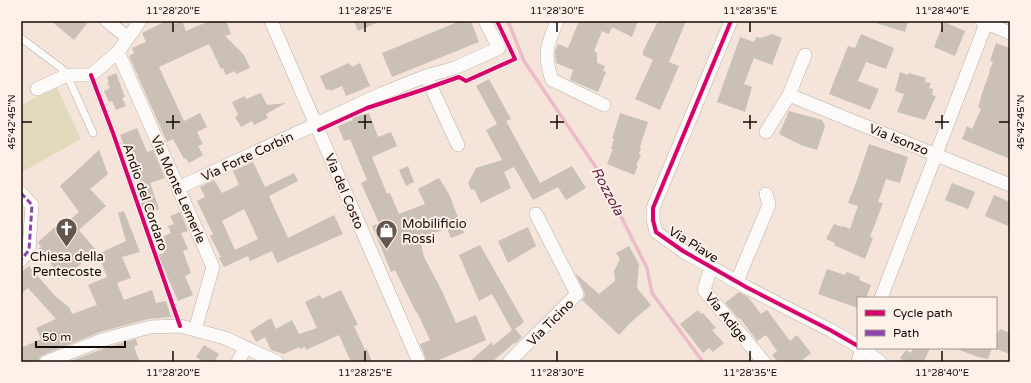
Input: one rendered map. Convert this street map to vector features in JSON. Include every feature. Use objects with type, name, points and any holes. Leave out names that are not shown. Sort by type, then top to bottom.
[{"type":"street","points":[[107,21],[128,38]]},
{"type":"street","points":[[37,89],[67,75],[91,75],[118,52],[140,21]]},
{"type":"street","name":"Via del Costo","points":[[271,21],[419,362]]},
{"type":"street","name":"Via Forte Corbin","points":[[178,188],[381,94],[426,76],[455,68],[499,48],[485,21]]},
{"type":"street","points":[[557,21],[547,46],[547,67],[552,80],[604,105]]},
{"type":"street","name":"Via Piave","points":[[731,21],[653,208],[653,220],[656,232],[683,251],[737,282],[857,345]]},
{"type":"street","points":[[881,297],[985,22],[1010,32]]},
{"type":"street","name":"Via Monte Lemerle","points":[[118,52],[213,267],[195,330]]},
{"type":"street","points":[[766,132],[789,95],[805,55]]},
{"type":"street","points":[[426,76],[458,145]]},
{"type":"street","name":"Via Isonzo","points":[[789,95],[1010,185]]},
{"type":"street","points":[[21,193],[32,205],[29,250],[23,258]]},
{"type":"street","points":[[737,282],[769,205],[766,194]]},
{"type":"street","name":"Via Ticino","points":[[509,362],[577,294],[536,214]]},
{"type":"street","name":"Via Adige","points":[[711,267],[704,290],[764,362]]},
{"type":"street","points":[[46,362],[102,340],[150,327],[180,326],[225,338],[277,362]]},
{"type":"street","points":[[238,362],[245,348]]},
{"type":"street","points":[[858,362],[862,349]]},
{"type":"street","points":[[863,349],[880,362]]},
{"type":"lane","points":[[21,38],[61,68],[67,75],[93,132]]},
{"type":"shaded area","points":[[57,88],[81,139],[22,172],[21,106],[38,96]]},
{"type":"building","points":[[51,21],[89,21],[74,40]]},
{"type":"building","points":[[166,21],[173,21],[174,24],[182,21],[186,31],[209,21],[226,21],[231,34],[225,36],[244,55],[250,68],[236,74],[235,71],[226,75],[223,68],[221,69],[209,44],[159,67],[184,121],[200,113],[207,127],[197,132],[203,144],[198,146],[203,155],[189,163],[186,158],[184,159],[173,139],[167,142],[129,56],[134,53],[132,48],[146,42],[142,33]]},
{"type":"building","points":[[354,21],[381,21],[358,31]]},
{"type":"building","points":[[460,21],[471,21],[479,42],[392,77],[382,53]]},
{"type":"building","points":[[579,21],[638,21],[632,37],[612,27],[609,34],[602,31],[594,51],[597,53],[597,63],[605,66],[603,71],[606,72],[598,92],[570,80],[573,70],[556,63],[555,51],[558,44],[568,48]]},
{"type":"building","points":[[658,21],[686,21],[669,62],[679,66],[660,110],[635,99],[653,60],[643,55],[643,51]]},
{"type":"building","points":[[876,21],[908,21],[905,32],[876,23]]},
{"type":"building","points":[[944,22],[965,31],[955,56],[934,47]]},
{"type":"building","points":[[772,34],[782,38],[772,65],[754,58],[744,84],[752,87],[745,112],[717,102],[740,37],[754,42],[756,37],[761,38]]},
{"type":"building","points":[[861,34],[894,48],[886,69],[866,62],[858,81],[879,89],[870,110],[829,94],[848,46],[855,48]]},
{"type":"building","points":[[996,43],[1010,48],[1010,159],[962,139],[967,126],[972,129],[981,109],[978,107],[993,62],[990,61]]},
{"type":"building","points":[[349,63],[352,67],[360,63],[370,86],[346,96],[342,86],[330,91],[329,89],[326,90],[320,76]]},
{"type":"building","points":[[900,72],[926,78],[925,82],[931,83],[929,88],[933,89],[932,95],[936,96],[925,120],[897,112],[904,94],[895,91]]},
{"type":"building","points":[[116,73],[125,97],[122,98],[126,106],[116,110],[112,101],[109,102],[104,91],[110,88],[107,82],[109,82],[107,77]]},
{"type":"building","points":[[489,79],[511,119],[506,121],[540,183],[572,166],[586,188],[566,200],[558,187],[533,200],[514,167],[504,172],[511,188],[481,203],[474,189],[471,190],[468,183],[476,168],[502,160],[486,130],[497,124],[476,86]]},
{"type":"building","points":[[261,93],[267,105],[286,103],[266,114],[268,118],[254,125],[252,121],[241,127],[235,117],[238,115],[232,102],[245,96],[246,99]]},
{"type":"building","points":[[789,111],[822,120],[825,126],[817,150],[801,145],[779,134]]},
{"type":"building","points":[[369,113],[378,137],[391,132],[397,146],[372,157],[387,194],[390,193],[399,214],[425,204],[418,189],[439,178],[449,194],[464,233],[451,238],[447,228],[420,239],[424,257],[442,291],[456,323],[476,315],[486,340],[434,362],[427,362],[420,344],[430,340],[395,270],[391,272],[372,226],[379,223],[361,183],[367,180],[350,139],[344,141],[338,126],[353,120],[352,118]]},
{"type":"building","points":[[620,113],[648,122],[640,147],[639,154],[641,155],[636,165],[638,166],[634,175],[607,164],[613,149],[611,149],[614,139],[612,139]]},
{"type":"building","points":[[137,128],[147,152],[153,150],[165,178],[150,183],[159,209],[145,214],[135,185],[138,184],[120,135]]},
{"type":"building","points":[[869,144],[908,157],[900,183],[886,179],[878,202],[883,203],[870,237],[873,238],[865,259],[834,245],[835,243],[826,239],[834,224],[850,229],[858,206],[848,203]]},
{"type":"building","points":[[99,150],[108,174],[90,189],[106,206],[79,230],[95,249],[83,260],[81,264],[63,278],[38,249],[41,247],[38,242],[63,220],[66,223],[79,212],[60,186]]},
{"type":"building","points":[[253,162],[265,187],[294,173],[298,181],[269,196],[288,238],[334,215],[343,234],[277,263],[272,251],[250,261],[248,256],[224,267],[219,258],[221,257],[210,236],[213,234],[197,201],[205,197],[200,187],[214,180],[222,193],[239,185],[233,171]],"holes":[[[244,209],[258,239],[235,250],[222,221]]]},
{"type":"building","points":[[408,166],[414,182],[406,186],[399,170]]},
{"type":"building","points":[[952,183],[975,192],[968,209],[945,200]]},
{"type":"building","points":[[994,195],[1010,202],[1010,220],[1008,226],[985,216]]},
{"type":"building","points":[[124,211],[140,252],[122,257],[131,278],[117,283],[124,300],[152,290],[156,303],[166,301],[171,317],[148,319],[100,332],[43,355],[40,357],[38,362],[21,362],[21,348],[41,339],[36,328],[56,319],[28,288],[21,294],[21,272],[29,266],[56,297],[69,307],[72,314],[97,305],[88,285],[107,277],[98,254],[126,241],[118,213]]},
{"type":"building","points":[[180,212],[188,231],[181,233],[188,249],[183,251],[191,273],[185,276],[193,295],[178,301],[158,255],[164,253],[158,239],[171,233],[168,226],[174,224],[170,216]]},
{"type":"building","points":[[528,227],[536,246],[508,263],[498,241]]},
{"type":"building","points":[[480,245],[524,322],[515,329],[522,337],[492,362],[469,362],[492,342],[493,346],[512,330],[492,294],[479,301],[459,255]]},
{"type":"building","points":[[629,246],[639,264],[637,288],[651,305],[630,323],[619,335],[582,300],[585,296],[584,291],[575,273],[599,294],[615,281],[614,271],[620,259],[616,253]]},
{"type":"building","points":[[827,269],[845,275],[847,272],[860,277],[859,280],[871,285],[866,297],[857,297],[857,308],[818,294]]},
{"type":"building","points":[[341,290],[358,325],[354,326],[365,350],[367,349],[372,362],[351,362],[339,335],[306,350],[305,347],[300,349],[299,347],[284,354],[271,350],[265,337],[256,342],[250,331],[271,318],[276,329],[292,320],[299,334],[317,328],[305,302],[320,295],[322,299]]},
{"type":"building","points":[[739,292],[748,297],[761,314],[767,310],[790,341],[797,335],[811,353],[800,362],[778,362],[772,355],[777,351],[766,335],[757,341],[740,318],[739,319],[725,303]]},
{"type":"building","points":[[698,310],[701,314],[703,313],[716,328],[712,330],[724,343],[713,352],[709,348],[703,353],[680,324]]},
{"type":"building","points":[[1000,329],[1010,333],[1010,354],[996,349]]},
{"type":"building","points":[[136,339],[138,345],[134,347],[140,362],[68,362],[105,348]]},
{"type":"building","points":[[204,345],[219,354],[214,362],[204,362],[196,357]]},
{"type":"building","points":[[913,349],[930,349],[923,361],[925,362],[905,362],[900,358],[906,350],[911,353]]},
{"type":"building","points":[[957,349],[992,349],[988,359]]},
{"type":"waterway","name":"Rozzola","points":[[508,21],[524,61],[597,169],[647,268],[652,293],[703,362]]},
{"type":"marked path","points":[[21,193],[32,205],[29,250],[21,260]]},
{"type":"cycle path","points":[[319,130],[367,108],[459,77],[466,81],[515,59],[497,21]]},
{"type":"cycle path","points":[[731,21],[653,208],[653,220],[656,232],[683,251],[746,287],[857,345]]},
{"type":"cycle path","name":"Andio del Cordaro","points":[[91,75],[113,133],[180,326]]},
{"type":"place","name":"Chiesa della Pentecoste","points":[[67,248]]},
{"type":"place","name":"Mobilificio Rossi","points":[[387,250]]}]
